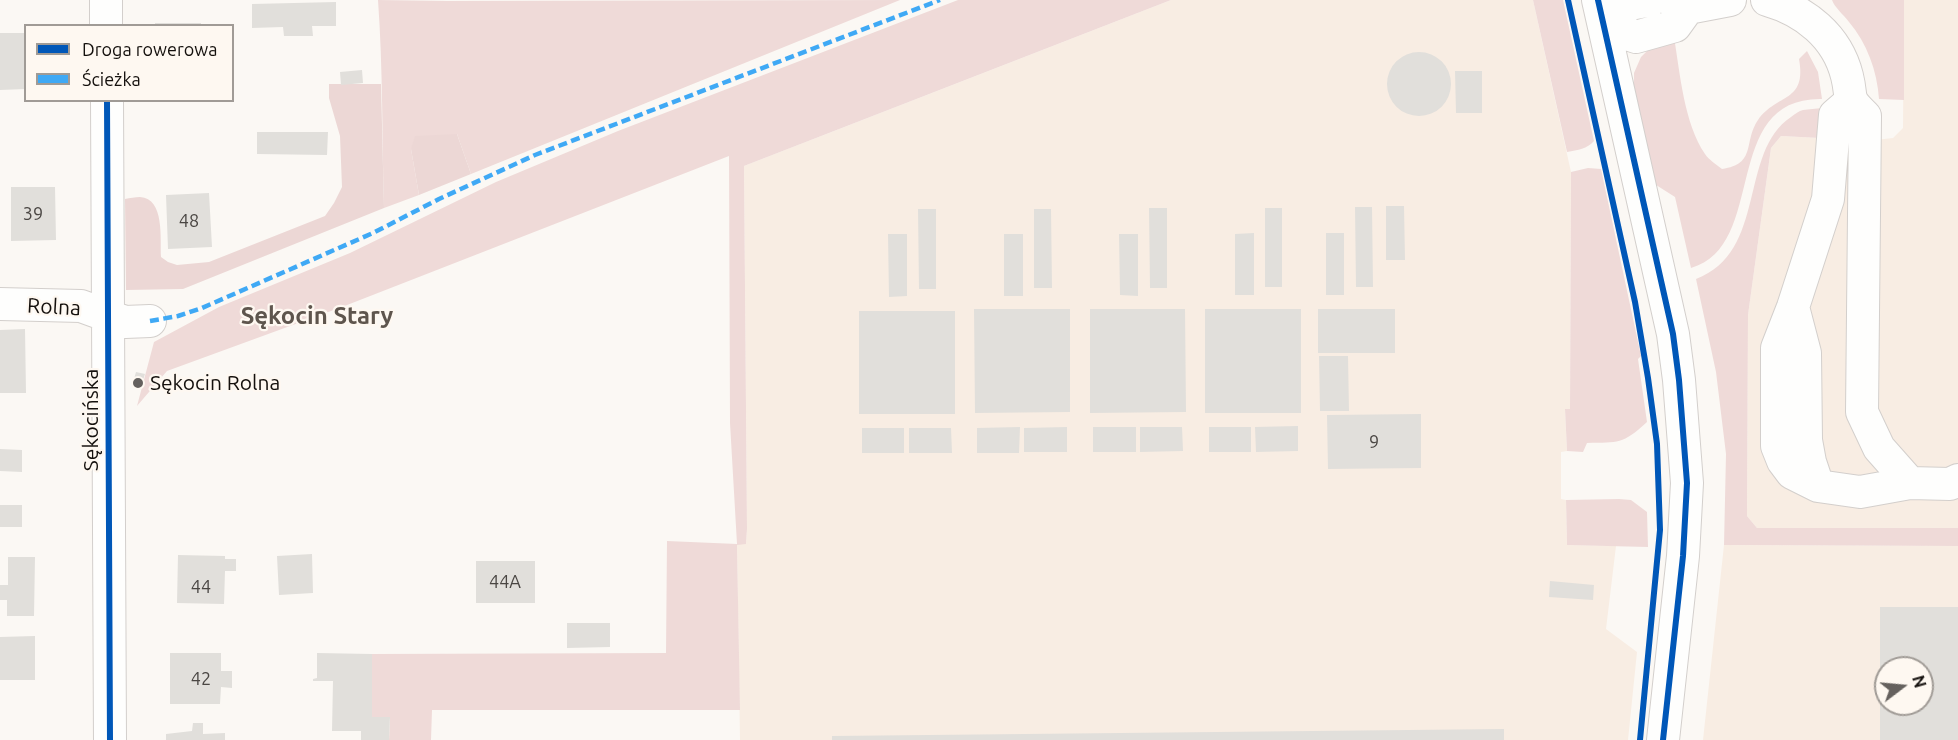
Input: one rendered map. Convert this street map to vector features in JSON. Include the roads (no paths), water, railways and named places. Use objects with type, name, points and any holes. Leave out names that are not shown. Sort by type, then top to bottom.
[{"type":"street","points":[[106,0],[106,24]]},
{"type":"street","points":[[1601,13],[1651,0]]},
{"type":"street","points":[[1601,13],[1636,37],[1675,26],[1679,4],[1730,0]]},
{"type":"street","points":[[1767,0],[1786,5],[1819,26],[1838,50],[1847,76],[1851,102],[1865,116],[1862,412],[1879,448],[1910,483]]},
{"type":"street","points":[[1601,13],[1678,368],[1687,483],[1683,556],[1663,740]]},
{"type":"street","name":"Sękocińska","points":[[106,102],[110,740]]},
{"type":"street","points":[[1851,102],[1836,115],[1828,199],[1793,307],[1805,352],[1806,440],[1810,462],[1818,486],[1860,492],[1910,483],[1950,484],[1958,480]]},
{"type":"street","name":"Rolna","points":[[0,304],[81,306],[125,322],[150,321]]},
{"type":"place","name":"Sękocin Rolna","points":[[138,383]]},
{"type":"district","name":"Sękocin Stary","points":[[317,316]]}]
